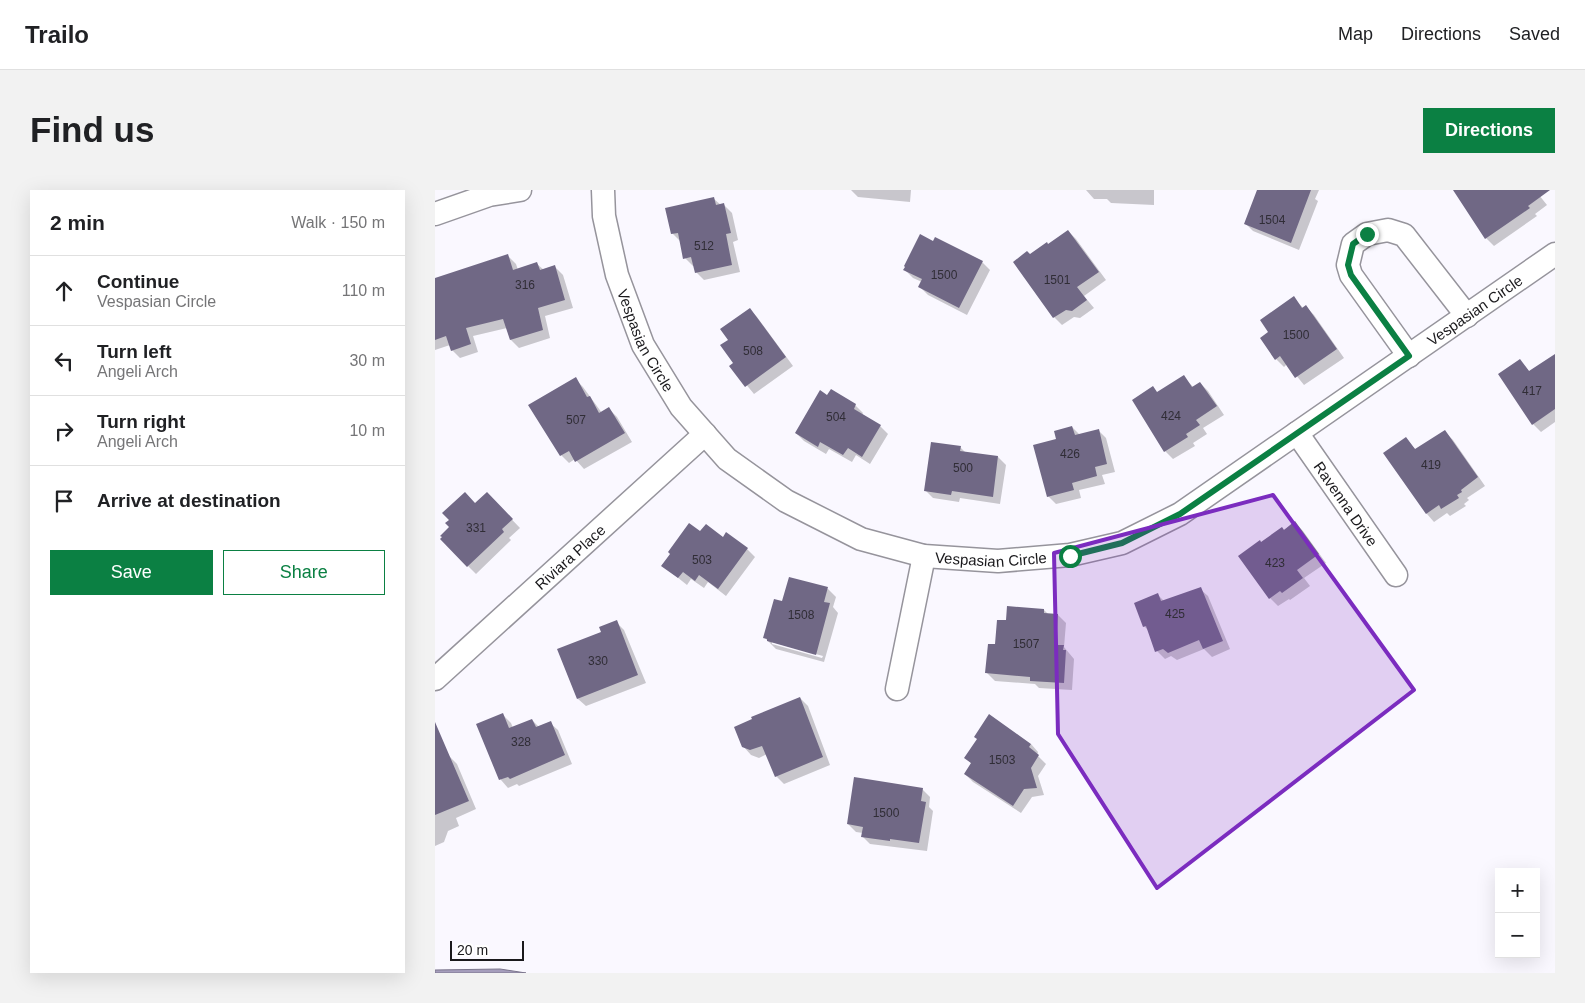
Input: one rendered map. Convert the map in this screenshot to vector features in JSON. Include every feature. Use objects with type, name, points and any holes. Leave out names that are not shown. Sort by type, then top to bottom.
[{"type":"street","points":[[435,214],[489,195],[520,190]]},
{"type":"street","name":"Vespasian Circle","points":[[603,190],[604,216],[617,275],[643,345],[681,407],[727,459],[786,501],[861,539],[924,556],[998,561],[1070,556],[1122,543],[1180,514],[1555,254]]},
{"type":"street","points":[[1409,356],[1351,275],[1348,265],[1353,244],[1367,234],[1388,230],[1404,235],[1467,316]]},
{"type":"street","name":"Ravenna Drive","points":[[1297,433],[1396,574]]},
{"type":"street","name":"Riviara Place","points":[[435,679],[705,434]]},
{"type":"street","points":[[897,689],[924,556]]},
{"type":"highlighted area","points":[[1273,495],[1414,690],[1157,888],[1058,734],[1054,553]]},
{"type":"shaded area","points":[[500,969],[526,973],[435,973],[435,970]]},
{"type":"building","points":[[1257,190],[1311,190],[1291,243],[1244,224]]},
{"type":"building","points":[[1453,190],[1550,190],[1528,206],[1530,208],[1485,239]]},
{"type":"building","points":[[714,197],[716,205],[724,203],[731,233],[726,234],[732,265],[695,273],[691,257],[683,259],[678,233],[671,234],[665,208]]},
{"type":"building","points":[[1068,230],[1099,272],[1077,287],[1087,300],[1072,311],[1066,310],[1053,318],[1013,262],[1027,251],[1030,254]]},
{"type":"building","points":[[920,234],[933,241],[935,237],[983,261],[959,308],[918,287],[922,279],[903,270]]},
{"type":"building","points":[[508,254],[513,270],[537,262],[540,270],[555,265],[565,300],[538,308],[543,330],[510,340],[503,319],[466,328],[471,344],[451,351],[446,336],[435,340],[435,278]]},
{"type":"building","points":[[1294,296],[1302,308],[1306,305],[1337,349],[1295,378],[1280,356],[1275,360],[1260,338],[1268,332],[1260,320]]},
{"type":"building","points":[[750,308],[786,357],[745,387],[729,366],[733,363],[720,345],[728,340],[720,329]]},
{"type":"building","points":[[1555,354],[1555,409],[1532,425],[1498,374],[1520,359],[1529,371]]},
{"type":"building","points":[[1184,375],[1192,387],[1200,382],[1217,406],[1196,420],[1200,425],[1186,434],[1188,437],[1164,452],[1132,400],[1153,386],[1157,392]]},
{"type":"building","points":[[576,377],[587,397],[590,396],[599,413],[609,407],[625,433],[575,462],[569,451],[560,456],[528,405]]},
{"type":"building","points":[[831,389],[856,404],[854,409],[881,425],[862,457],[848,448],[843,455],[820,442],[818,447],[795,433],[820,390],[827,395]]},
{"type":"building","points":[[1072,426],[1075,435],[1099,429],[1107,464],[1095,467],[1097,476],[1072,483],[1074,490],[1047,497],[1033,445],[1056,439],[1054,431]]},
{"type":"building","points":[[1445,430],[1478,477],[1461,490],[1462,492],[1457,495],[1459,498],[1441,509],[1439,505],[1426,514],[1383,453],[1406,437],[1415,449]]},
{"type":"building","points":[[931,442],[961,446],[960,451],[998,456],[993,497],[952,491],[951,495],[924,491]]},
{"type":"building","points":[[465,492],[475,503],[487,492],[513,519],[502,529],[504,532],[467,567],[440,539],[442,537],[440,536],[449,527],[445,523],[449,520],[442,513]]},
{"type":"building","points":[[1295,521],[1319,554],[1297,570],[1303,578],[1282,593],[1280,591],[1269,599],[1238,556],[1260,540],[1261,542],[1282,527],[1284,530]]},
{"type":"building","points":[[689,523],[700,531],[706,524],[723,537],[726,532],[748,548],[718,589],[699,575],[695,581],[683,572],[678,578],[661,566],[670,554],[668,552]]},
{"type":"building","points":[[789,577],[828,587],[824,602],[830,603],[816,655],[767,641],[767,639],[763,638],[774,599],[782,601]]},
{"type":"building","points":[[1201,587],[1223,641],[1203,649],[1199,640],[1168,653],[1163,649],[1155,652],[1146,626],[1143,627],[1134,603],[1158,593],[1161,601]]},
{"type":"building","points":[[1007,606],[1044,609],[1044,613],[1058,614],[1056,645],[1064,645],[1063,650],[1066,650],[1064,683],[1030,681],[1030,677],[985,673],[988,644],[995,644],[997,620],[1006,620]]},
{"type":"building","points":[[617,620],[638,675],[577,699],[557,649],[601,632],[599,627]]},
{"type":"building","points":[[800,697],[823,757],[775,777],[762,746],[750,750],[742,747],[734,727],[752,719],[751,717]]},
{"type":"building","points":[[503,713],[509,728],[532,719],[536,727],[551,721],[565,755],[510,779],[508,777],[499,780],[476,724]]},
{"type":"building","points":[[989,714],[1031,744],[1029,747],[1039,755],[1031,768],[1037,788],[1024,789],[1013,806],[964,774],[971,763],[964,758],[977,739],[974,737]]},
{"type":"building","points":[[435,722],[469,801],[435,815]]},
{"type":"building","points":[[854,777],[923,788],[921,801],[926,802],[919,843],[861,837],[863,827],[847,824]]},
{"type":"route","points":[[1070,556],[1122,543],[1180,514],[1409,356],[1351,275],[1348,265],[1353,244],[1367,234]]}]
